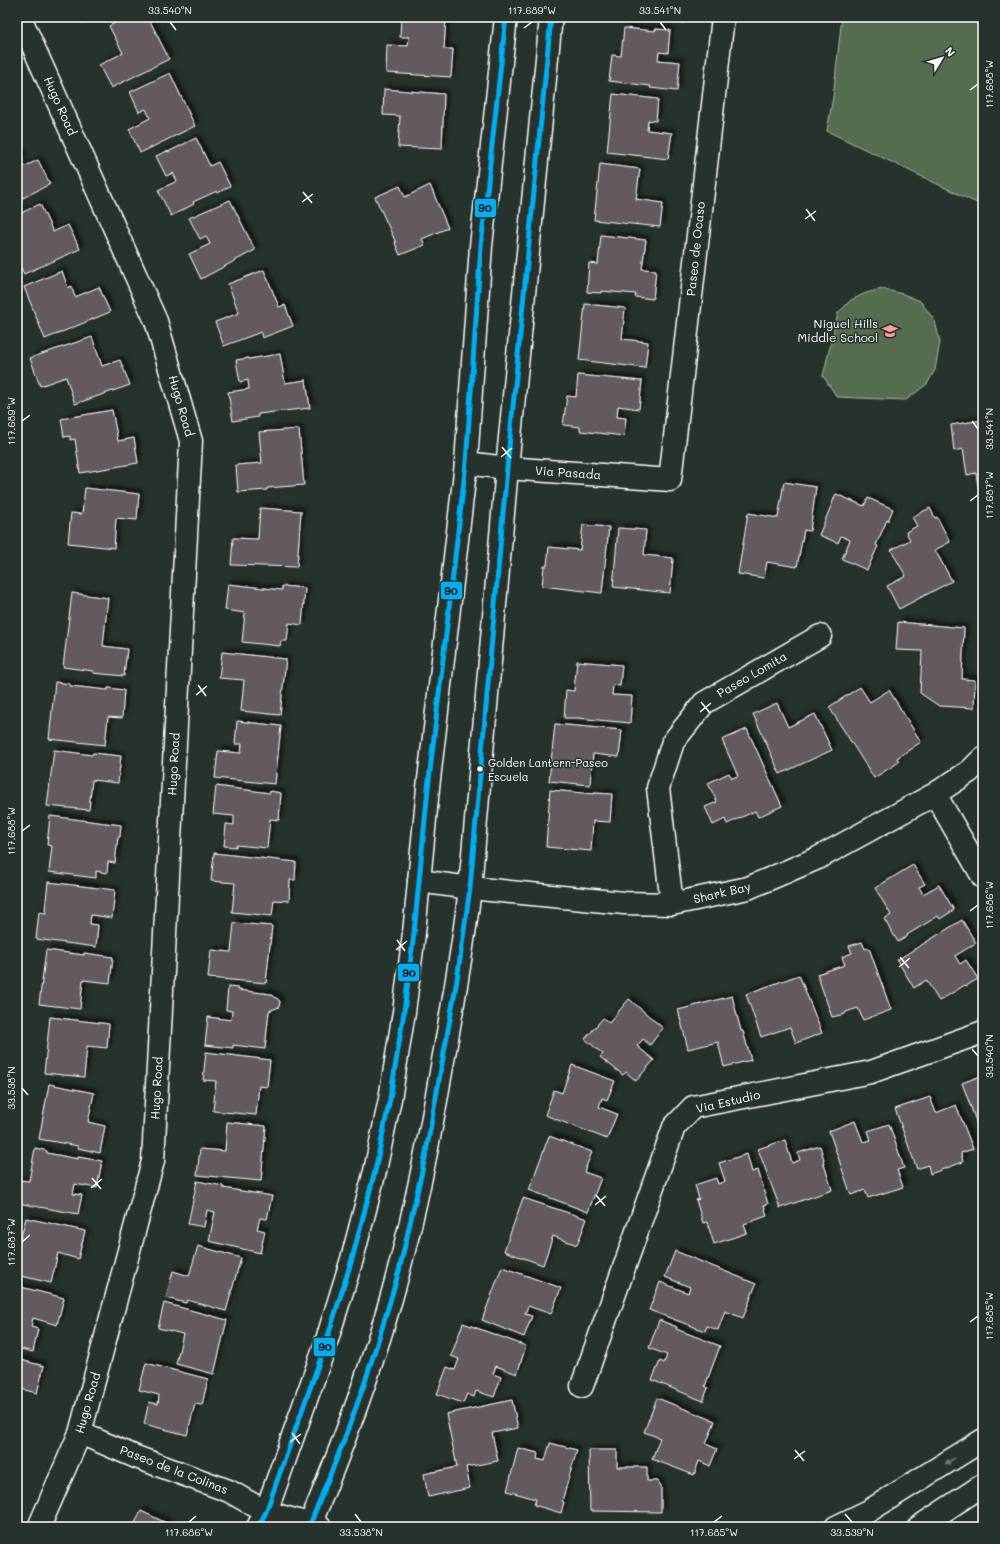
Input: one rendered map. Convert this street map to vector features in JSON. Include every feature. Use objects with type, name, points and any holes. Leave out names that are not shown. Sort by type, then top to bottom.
[{"type":"street","name":"Hugo Road","points":[[20,17],[156,321],[191,441],[153,1161],[80,1432],[39,1527]]},
{"type":"street","points":[[267,1522],[352,1259],[375,1171],[390,1099],[404,1012],[414,933],[428,788],[466,463],[481,246],[506,17]]},
{"type":"street","points":[[313,1526],[363,1387],[391,1298],[415,1204],[433,1116],[463,946],[470,888],[507,468],[551,17]]},
{"type":"street","name":"Paseo de Ocaso","points":[[670,480],[723,17]]},
{"type":"street","name":"Via Pasada","points":[[466,463],[507,468],[670,480]]},
{"type":"street","name":"Paseo Lomita","points":[[672,904],[658,788],[673,742],[704,703],[820,636]]},
{"type":"street","name":"Shark Bay","points":[[419,881],[470,888],[624,903],[672,904],[748,888],[818,858],[935,794],[979,766]]},
{"type":"street","points":[[935,794],[983,876]]},
{"type":"street","name":"Via Estudio","points":[[582,1386],[674,1127],[693,1108],[871,1072],[983,1032]]},
{"type":"street","name":"Paseo de la Colinas","points":[[80,1432],[136,1457],[229,1491],[267,1522],[313,1526]]},
{"type":"street","points":[[836,1527],[867,1512],[983,1440]]},
{"type":"street","points":[[919,1527],[983,1485]]},
{"type":"green space","points":[[842,17],[983,17],[983,206],[827,131],[833,97]]},
{"type":"green space","points":[[882,289],[903,294],[920,301],[935,321],[940,342],[935,370],[927,384],[906,400],[837,397],[823,376],[838,313],[851,300],[866,293]]},
{"type":"building","points":[[79,17],[95,17],[82,23]]},
{"type":"building","points":[[126,17],[148,17],[169,59],[111,88],[99,65],[123,53],[109,26]]},
{"type":"building","points":[[401,17],[446,18],[444,49],[453,49],[451,77],[386,73],[387,45],[408,46],[409,37],[400,37]]},
{"type":"building","points":[[649,17],[685,17],[684,23],[655,20],[655,18]]},
{"type":"building","points":[[624,28],[655,31],[655,29],[670,30],[668,53],[659,52],[658,60],[680,62],[677,91],[609,81],[612,55],[621,56]]},
{"type":"building","points":[[170,73],[195,126],[140,153],[129,129],[150,118],[146,109],[139,112],[130,92]]},
{"type":"building","points":[[384,89],[444,94],[442,149],[398,147],[400,116],[383,115]]},
{"type":"building","points":[[613,94],[658,99],[656,121],[648,120],[647,130],[672,133],[668,159],[607,152]]},
{"type":"building","points":[[196,138],[210,166],[218,162],[230,186],[218,193],[217,191],[193,202],[194,204],[171,216],[158,190],[177,181],[173,173],[166,176],[156,156],[167,151],[168,152]]},
{"type":"building","points":[[17,146],[23,159],[17,162]]},
{"type":"building","points":[[38,160],[50,184],[17,201],[17,165],[19,169]]},
{"type":"building","points":[[600,164],[640,169],[636,199],[663,203],[660,227],[594,220]]},
{"type":"building","points":[[430,185],[448,228],[422,239],[425,245],[400,255],[375,197],[400,186],[405,197]]},
{"type":"building","points":[[230,200],[255,250],[201,279],[189,254],[210,244],[206,236],[200,239],[189,218]]},
{"type":"building","points":[[40,204],[53,232],[68,225],[80,249],[24,274],[17,260],[17,215]]},
{"type":"building","points":[[601,235],[646,240],[642,269],[656,270],[653,299],[635,297],[636,294],[601,291],[601,293],[587,292],[589,263],[598,264]]},
{"type":"building","points":[[264,270],[279,307],[285,305],[293,326],[262,338],[261,332],[224,346],[215,322],[239,313],[228,284]]},
{"type":"building","points":[[62,271],[68,288],[71,286],[75,297],[99,287],[110,312],[45,339],[24,287]]},
{"type":"building","points":[[585,304],[625,308],[622,339],[648,342],[645,368],[579,360]]},
{"type":"building","points":[[92,337],[102,366],[120,360],[130,385],[75,404],[66,377],[40,386],[30,358]]},
{"type":"building","points":[[280,354],[285,383],[306,380],[310,408],[258,414],[258,417],[233,421],[228,392],[249,389],[248,380],[240,382],[236,360]]},
{"type":"building","points":[[578,375],[642,381],[639,409],[618,406],[617,417],[626,418],[624,436],[580,431],[580,427],[563,425],[567,396],[576,397]]},
{"type":"building","points":[[112,410],[118,441],[134,438],[138,463],[80,473],[75,439],[70,440],[70,436],[64,437],[61,419]]},
{"type":"building","points":[[983,420],[983,498],[980,498],[976,473],[967,475],[963,449],[954,451],[951,425]]},
{"type":"building","points":[[299,429],[304,485],[238,492],[236,465],[262,463],[259,432]]},
{"type":"building","points":[[784,482],[816,487],[810,531],[804,530],[797,567],[767,562],[764,578],[738,574],[748,513],[778,518]]},
{"type":"building","points":[[85,488],[139,494],[137,520],[116,518],[114,548],[68,543],[71,513],[82,514]]},
{"type":"building","points":[[836,494],[864,506],[868,498],[893,509],[876,545],[878,546],[867,570],[842,559],[850,540],[841,536],[838,543],[819,535]]},
{"type":"building","points":[[260,508],[301,511],[297,567],[231,565],[233,538],[258,539]]},
{"type":"building","points":[[930,508],[935,518],[937,517],[950,542],[935,550],[952,581],[899,609],[887,586],[906,576],[891,550],[910,540],[906,532],[917,526],[912,517]]},
{"type":"building","points":[[583,525],[609,527],[602,593],[542,586],[544,566],[547,566],[549,547],[580,550]]},
{"type":"building","points":[[618,528],[646,530],[644,555],[673,558],[670,593],[613,587]]},
{"type":"building","points":[[228,584],[282,590],[282,586],[305,588],[302,625],[289,623],[287,641],[281,641],[280,646],[242,642],[245,613],[225,610]]},
{"type":"building","points":[[72,593],[108,598],[103,646],[127,649],[124,676],[93,673],[93,671],[63,667]]},
{"type":"building","points":[[898,622],[964,628],[962,679],[975,680],[974,708],[939,706],[920,693],[922,651],[896,650]]},
{"type":"building","points":[[222,652],[286,659],[280,715],[241,711],[244,680],[219,678]]},
{"type":"building","points":[[577,661],[622,665],[620,686],[613,685],[612,695],[632,696],[630,723],[564,718],[566,690],[574,691]]},
{"type":"building","points":[[55,682],[70,684],[70,686],[124,690],[122,718],[108,717],[105,745],[49,739]]},
{"type":"building","points":[[860,687],[870,702],[889,690],[921,742],[897,758],[899,762],[874,778],[829,707]]},
{"type":"building","points":[[777,703],[788,727],[815,714],[832,750],[780,774],[753,714]]},
{"type":"building","points":[[237,721],[281,726],[275,784],[215,778],[218,751],[241,753],[242,744],[235,744]]},
{"type":"building","points":[[555,724],[622,730],[619,757],[593,754],[590,785],[549,781]]},
{"type":"building","points":[[747,729],[782,806],[758,817],[755,811],[727,824],[725,819],[713,825],[705,807],[717,802],[708,783],[729,773],[732,778],[738,776],[722,740]]},
{"type":"building","points":[[54,750],[92,755],[93,753],[121,756],[118,783],[92,780],[89,810],[47,806]]},
{"type":"building","points":[[216,786],[281,793],[279,820],[270,819],[267,848],[236,845],[236,847],[224,846],[226,824],[234,825],[234,816],[213,814]]},
{"type":"building","points":[[550,790],[612,794],[610,822],[593,821],[591,851],[546,847]]},
{"type":"building","points":[[50,816],[121,825],[115,863],[108,862],[107,873],[96,871],[96,878],[49,872],[52,846],[47,845]]},
{"type":"building","points":[[214,853],[296,862],[295,880],[290,880],[289,901],[274,900],[272,916],[232,912],[235,883],[211,881]]},
{"type":"building","points":[[913,865],[925,884],[919,887],[923,894],[939,885],[954,910],[940,919],[938,916],[898,942],[884,919],[891,915],[875,888]]},
{"type":"building","points":[[48,882],[115,890],[112,918],[91,915],[90,924],[98,925],[96,947],[36,939],[39,912],[46,913]]},
{"type":"building","points":[[962,920],[976,943],[955,956],[960,964],[966,960],[978,979],[939,1001],[926,980],[914,988],[897,960]]},
{"type":"building","points":[[234,923],[272,926],[266,983],[208,978],[211,950],[231,952]]},
{"type":"building","points":[[862,942],[865,949],[869,948],[891,1010],[863,1020],[858,1008],[846,1012],[845,1014],[832,1017],[817,974],[845,965],[842,957],[852,953],[849,946]]},
{"type":"building","points":[[46,950],[113,957],[110,983],[83,980],[80,1009],[39,1004]]},
{"type":"building","points":[[799,975],[822,1033],[796,1043],[790,1027],[761,1037],[746,994]]},
{"type":"building","points":[[228,987],[238,988],[238,990],[271,994],[280,1001],[279,1007],[269,1011],[265,1049],[233,1045],[233,1048],[205,1045],[208,1017],[231,1020],[232,1011],[226,1010]]},
{"type":"building","points":[[732,996],[741,1031],[743,1031],[751,1060],[724,1067],[718,1042],[688,1049],[678,1010]]},
{"type":"building","points":[[629,999],[663,1028],[650,1045],[643,1039],[637,1046],[654,1060],[636,1081],[626,1072],[623,1075],[600,1057],[603,1054],[585,1039],[603,1018],[609,1023]]},
{"type":"building","points":[[50,1017],[109,1024],[107,1048],[87,1046],[84,1077],[44,1073]]},
{"type":"building","points":[[206,1052],[270,1060],[267,1087],[259,1086],[256,1115],[213,1111],[216,1081],[203,1080]]},
{"type":"building","points":[[572,1065],[615,1081],[607,1100],[602,1098],[599,1107],[617,1114],[607,1139],[545,1115],[554,1090],[562,1093]]},
{"type":"building","points":[[983,1075],[983,1140],[962,1083]]},
{"type":"building","points":[[49,1084],[94,1093],[88,1122],[105,1126],[100,1153],[78,1148],[78,1146],[39,1139]]},
{"type":"building","points":[[930,1097],[936,1113],[956,1105],[973,1149],[961,1153],[963,1162],[930,1174],[928,1165],[917,1169],[895,1109]]},
{"type":"building","points":[[855,1121],[863,1142],[871,1140],[868,1131],[889,1124],[904,1168],[897,1170],[903,1187],[868,1198],[865,1190],[851,1195],[829,1131]]},
{"type":"building","points":[[227,1122],[266,1126],[261,1181],[197,1175],[200,1149],[225,1151]]},
{"type":"building","points":[[549,1136],[592,1152],[584,1172],[601,1178],[588,1212],[529,1190]]},
{"type":"building","points":[[785,1140],[792,1163],[800,1160],[798,1153],[820,1146],[832,1190],[780,1208],[758,1149]]},
{"type":"building","points":[[35,1148],[47,1151],[47,1153],[78,1159],[78,1157],[102,1161],[97,1188],[75,1184],[73,1194],[82,1195],[78,1214],[17,1203],[20,1180],[29,1181]]},
{"type":"building","points":[[747,1154],[752,1172],[758,1170],[768,1204],[764,1205],[767,1216],[744,1224],[747,1233],[714,1244],[707,1222],[703,1223],[696,1200],[699,1199],[695,1185],[716,1178],[718,1184],[725,1181],[719,1163]]},
{"type":"building","points":[[197,1181],[223,1186],[223,1188],[272,1196],[267,1219],[260,1218],[257,1229],[265,1231],[260,1253],[209,1241],[215,1212],[207,1210],[204,1227],[188,1224]]},
{"type":"building","points":[[523,1198],[587,1219],[577,1245],[553,1236],[543,1265],[504,1251]]},
{"type":"building","points":[[26,1218],[85,1231],[78,1259],[58,1253],[51,1283],[17,1275],[17,1244],[19,1244]]},
{"type":"building","points":[[198,1246],[241,1258],[226,1311],[187,1300],[186,1303],[166,1298],[173,1271],[189,1276]]},
{"type":"building","points":[[675,1251],[756,1284],[743,1318],[725,1311],[718,1330],[707,1326],[705,1331],[649,1310],[660,1282],[688,1293],[690,1287],[665,1277]]},
{"type":"building","points":[[502,1267],[561,1288],[551,1314],[528,1306],[525,1314],[532,1316],[524,1337],[482,1320]]},
{"type":"building","points":[[17,1286],[64,1298],[57,1325],[33,1318],[31,1327],[38,1329],[33,1352],[17,1348]]},
{"type":"building","points":[[164,1303],[227,1320],[214,1374],[176,1364],[183,1334],[158,1328]]},
{"type":"building","points":[[659,1320],[677,1327],[676,1329],[720,1346],[705,1386],[708,1388],[703,1401],[652,1380],[660,1361],[664,1363],[667,1355],[649,1348]]},
{"type":"building","points":[[463,1323],[526,1346],[517,1374],[496,1366],[493,1374],[501,1377],[494,1397],[476,1391],[474,1397],[467,1394],[463,1403],[437,1394],[447,1367],[455,1370],[459,1359],[451,1356]]},
{"type":"building","points":[[17,1359],[44,1366],[37,1393],[17,1388]]},
{"type":"building","points":[[146,1363],[208,1379],[202,1405],[195,1404],[187,1435],[144,1424],[149,1402],[158,1404],[159,1395],[139,1390]]},
{"type":"building","points":[[657,1398],[715,1421],[706,1444],[717,1449],[710,1466],[699,1461],[694,1475],[652,1459],[660,1438],[644,1432]]},
{"type":"building","points":[[512,1400],[518,1428],[492,1433],[498,1461],[466,1467],[470,1488],[428,1497],[424,1474],[457,1467],[446,1414]]},
{"type":"building","points":[[550,1443],[577,1450],[562,1501],[564,1502],[561,1513],[534,1505],[536,1499],[507,1491],[518,1448],[538,1453],[537,1459],[545,1461]]},
{"type":"building","points":[[589,1450],[617,1450],[617,1467],[647,1467],[647,1481],[658,1481],[661,1486],[661,1512],[590,1511]]},
{"type":"building","points":[[141,1511],[175,1527],[133,1527]]},
{"type":"transit line","name":"90","points":[[258,1527],[266,1512],[325,1346],[352,1259],[375,1171],[390,1099],[404,1012],[414,933],[428,788],[466,463],[481,246],[506,17]]},
{"type":"transit line","name":"90","points":[[309,1527],[343,1443],[364,1385],[399,1271],[425,1158],[457,980],[470,888],[507,468],[551,17]]},
{"type":"place","name":"Niguel Hills Middle School","points":[[890,331]]},
{"type":"place","name":"Golden Lantern-Paseo Escuela","points":[[480,769]]}]
